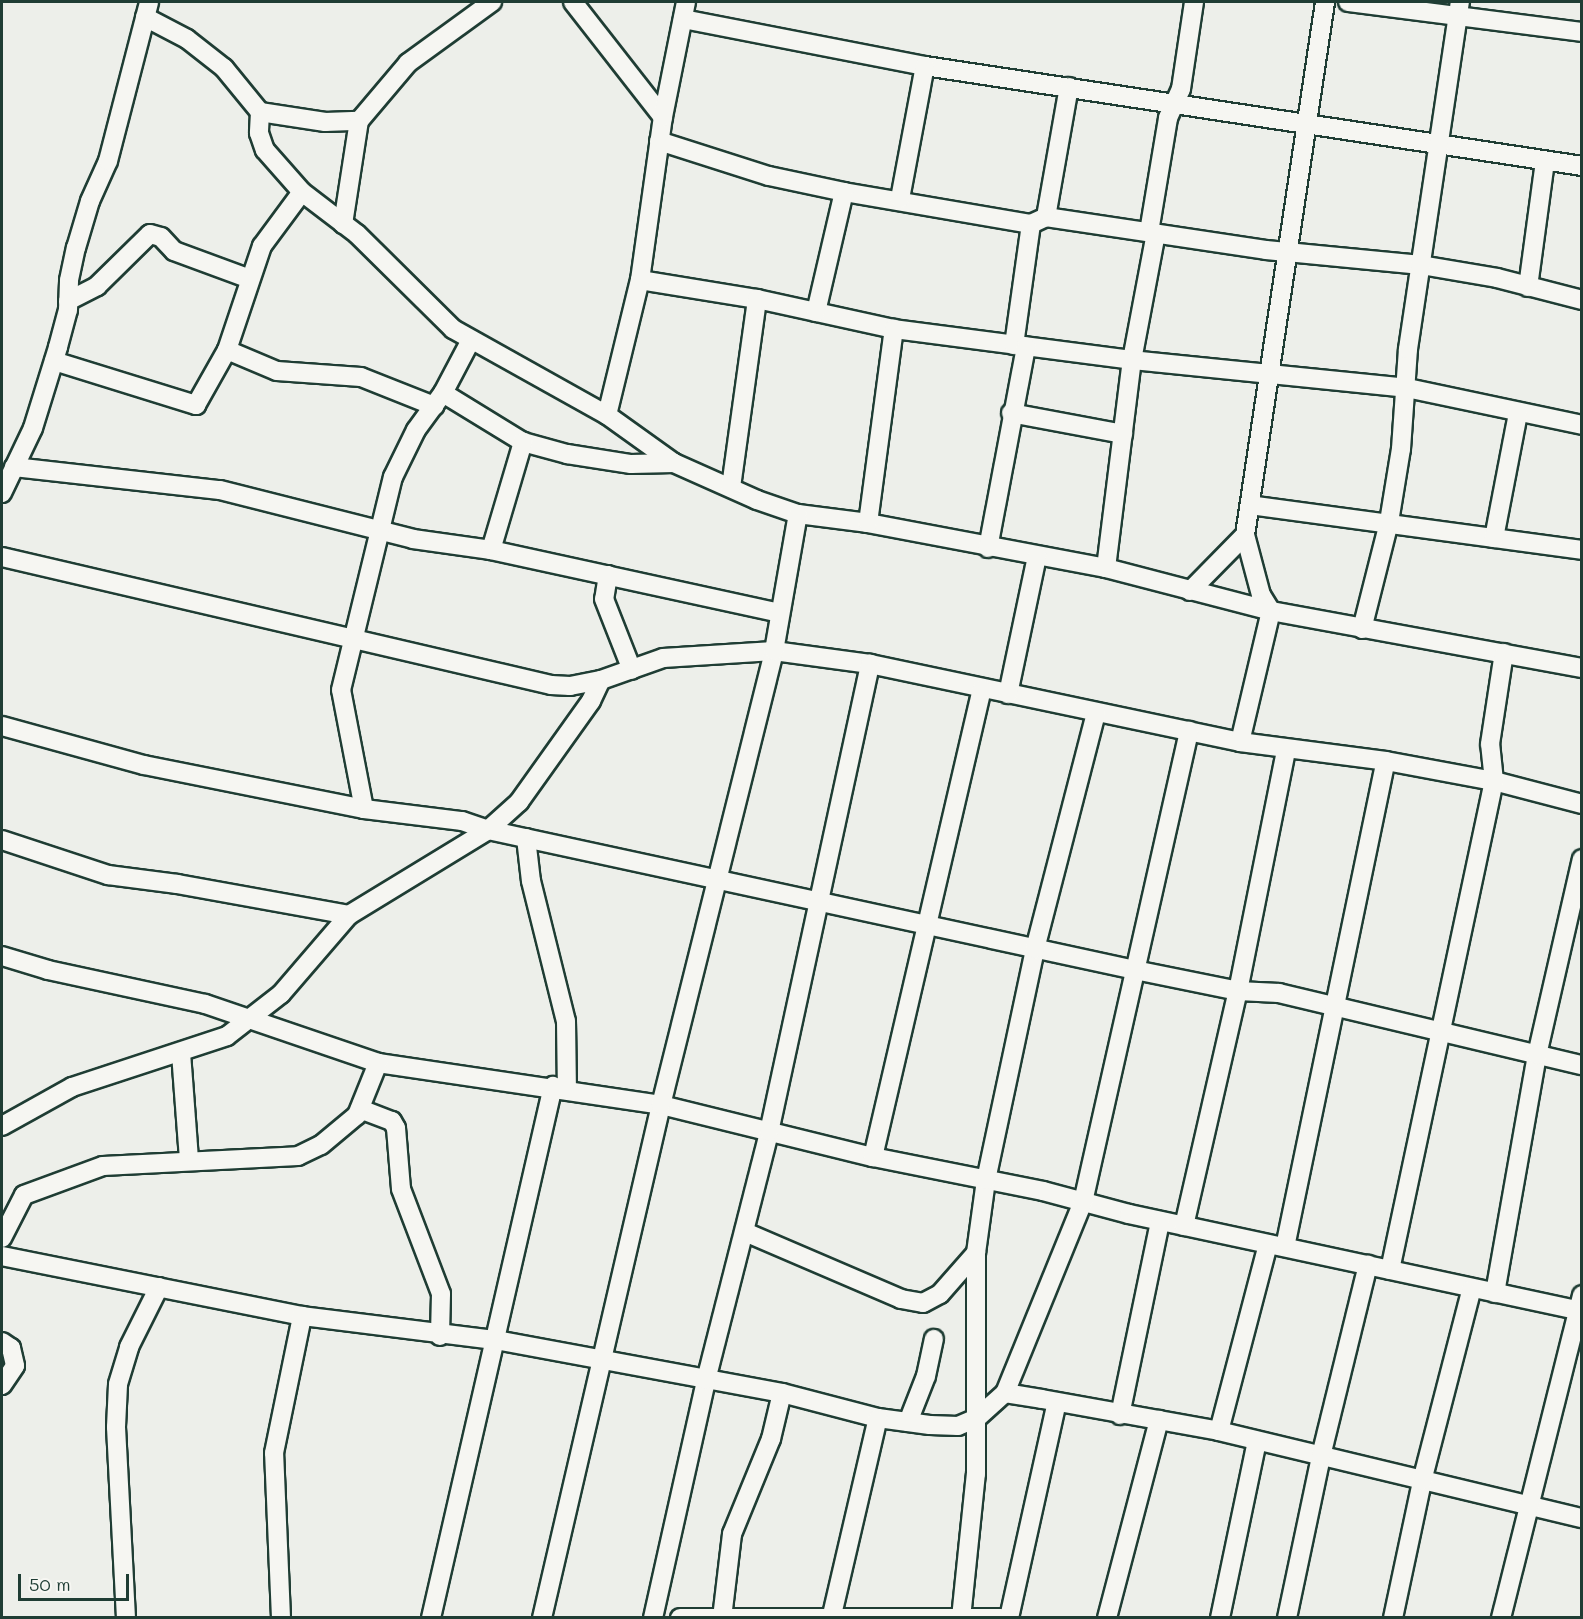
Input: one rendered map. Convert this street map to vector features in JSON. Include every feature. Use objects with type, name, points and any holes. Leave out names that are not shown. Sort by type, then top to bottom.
[{"type":"street","points":[[343,224],[359,121],[408,63],[492,2]]},
{"type":"street","points":[[573,2],[663,117]]},
{"type":"street","points":[[1106,568],[1132,360],[1168,118],[1175,104],[1194,2]]},
{"type":"street","points":[[1240,742],[1271,611],[1254,577],[1245,535],[1305,122],[1325,2]]},
{"type":"street","points":[[1348,2],[1458,9],[1581,32]]},
{"type":"street","points":[[2,493],[33,428],[54,361],[68,301],[76,248],[90,201],[108,161],[147,9],[224,68],[260,112],[325,123],[359,121]]},
{"type":"street","points":[[1362,629],[1389,522],[1421,265],[1458,9]]},
{"type":"street","points":[[607,415],[640,280],[659,141],[685,10],[925,66],[1438,142],[1545,162],[1581,166]]},
{"type":"street","points":[[900,199],[925,66]]},
{"type":"street","points":[[988,548],[1011,413],[1038,221],[1069,87]]},
{"type":"street","points":[[260,112],[259,134],[265,150],[302,192],[343,224],[453,329],[607,415],[674,463],[731,487],[798,514],[868,523],[988,548],[1106,568],[1271,611],[1581,668]]},
{"type":"street","points":[[659,141],[769,176],[844,192],[1038,221],[1421,265],[1581,300]]},
{"type":"street","points":[[1528,287],[1545,162]]},
{"type":"street","points":[[54,361],[196,405],[227,350],[250,279],[267,237],[302,192]]},
{"type":"street","points":[[816,312],[844,192]]},
{"type":"street","points":[[68,301],[97,286],[150,234],[160,237],[174,251],[250,279]]},
{"type":"street","points":[[640,280],[757,299],[894,329],[1132,360],[1269,371],[1407,388],[1581,425]]},
{"type":"street","points":[[731,487],[757,299]]},
{"type":"street","points":[[868,523],[894,329]]},
{"type":"street","points":[[364,809],[341,701],[393,477],[416,430],[438,400],[471,340]]},
{"type":"street","points":[[227,350],[277,371],[361,377],[438,400],[523,442],[567,454],[631,464],[674,463]]},
{"type":"street","points":[[1011,413],[1123,434]]},
{"type":"street","points":[[1494,538],[1518,413]]},
{"type":"street","points":[[491,550],[523,442]]},
{"type":"street","points":[[14,467],[220,490],[380,532],[491,550],[779,613]]},
{"type":"street","points":[[1250,505],[1389,522],[1581,550]]},
{"type":"street","points":[[542,1617],[661,1105],[774,651],[798,514]]},
{"type":"street","points":[[1190,591],[1245,535]]},
{"type":"street","points":[[1008,694],[1038,556]]},
{"type":"street","points":[[2,557],[550,686],[570,686],[601,680],[663,658],[774,651],[870,664],[1240,742],[1286,750],[1386,761],[1494,781],[1581,804]]},
{"type":"street","points":[[608,575],[604,599],[632,670]]},
{"type":"street","points":[[1390,1270],[1438,1032],[1494,781],[1490,744],[1504,653]]},
{"type":"street","points":[[653,1617],[706,1380],[769,1132],[870,664]]},
{"type":"street","points":[[2,1126],[72,1087],[120,1069],[181,1053],[227,1036],[281,994],[349,915],[488,830],[519,802],[591,701],[601,680]]},
{"type":"street","points":[[873,1157],[924,924],[982,688]]},
{"type":"street","points":[[961,1616],[976,1474],[976,1253],[986,1180],[1035,949],[1096,713]]},
{"type":"street","points":[[2,726],[144,765],[364,809],[462,821],[488,830],[1035,949],[1238,991],[1279,993],[1581,1065]]},
{"type":"street","points":[[2,1256],[302,1316],[440,1336],[496,1341],[601,1362],[782,1393],[878,1418],[958,1426],[977,1418],[990,1403],[1005,1393],[1083,1202],[1190,731]]},
{"type":"street","points":[[1184,1226],[1238,991],[1286,750]]},
{"type":"street","points":[[1219,1431],[1277,1246],[1336,1006],[1386,761]]},
{"type":"street","points":[[431,1617],[496,1341],[560,1087],[566,1021],[531,881],[526,838]]},
{"type":"street","points":[[2,840],[108,875],[177,884],[349,915]]},
{"type":"street","points":[[1496,1293],[1537,1055],[1581,859]]},
{"type":"street","points":[[2,956],[48,970],[205,1004],[378,1063],[560,1087],[661,1105],[873,1157],[986,1180],[1160,1221],[1496,1293],[1580,1305],[1501,1617]]},
{"type":"street","points":[[181,1053],[189,1159]]},
{"type":"street","points":[[2,1238],[16,1206],[24,1195],[40,1187],[103,1166],[189,1159],[298,1156],[341,1130],[360,1109],[378,1063]]},
{"type":"street","points":[[360,1109],[392,1121],[396,1128],[401,1189],[441,1294],[440,1336]]},
{"type":"street","points":[[1120,1415],[1160,1221]]},
{"type":"street","points":[[745,1232],[902,1299],[923,1303],[940,1294],[976,1253]]},
{"type":"street","points":[[1287,1617],[1321,1456],[1368,1265]]},
{"type":"street","points":[[126,1617],[116,1427],[118,1384],[129,1347],[159,1287]]},
{"type":"street","points":[[1394,1617],[1422,1481],[1472,1288]]},
{"type":"street","points":[[281,1617],[274,1453],[302,1316]]},
{"type":"street","points":[[908,1422],[926,1376],[934,1339]]},
{"type":"street","points":[[2,1342],[11,1348],[15,1366],[2,1386]]},
{"type":"street","points":[[722,1617],[732,1534],[771,1439],[782,1393]]},
{"type":"street","points":[[1005,1393],[1219,1431],[1581,1518]]},
{"type":"street","points":[[1009,1617],[1057,1402]]},
{"type":"street","points":[[842,1616],[878,1418]]},
{"type":"street","points":[[1107,1617],[1159,1420]]},
{"type":"street","points":[[1220,1617],[1257,1441]]},
{"type":"street","points":[[680,1617],[1001,1617]]}]
